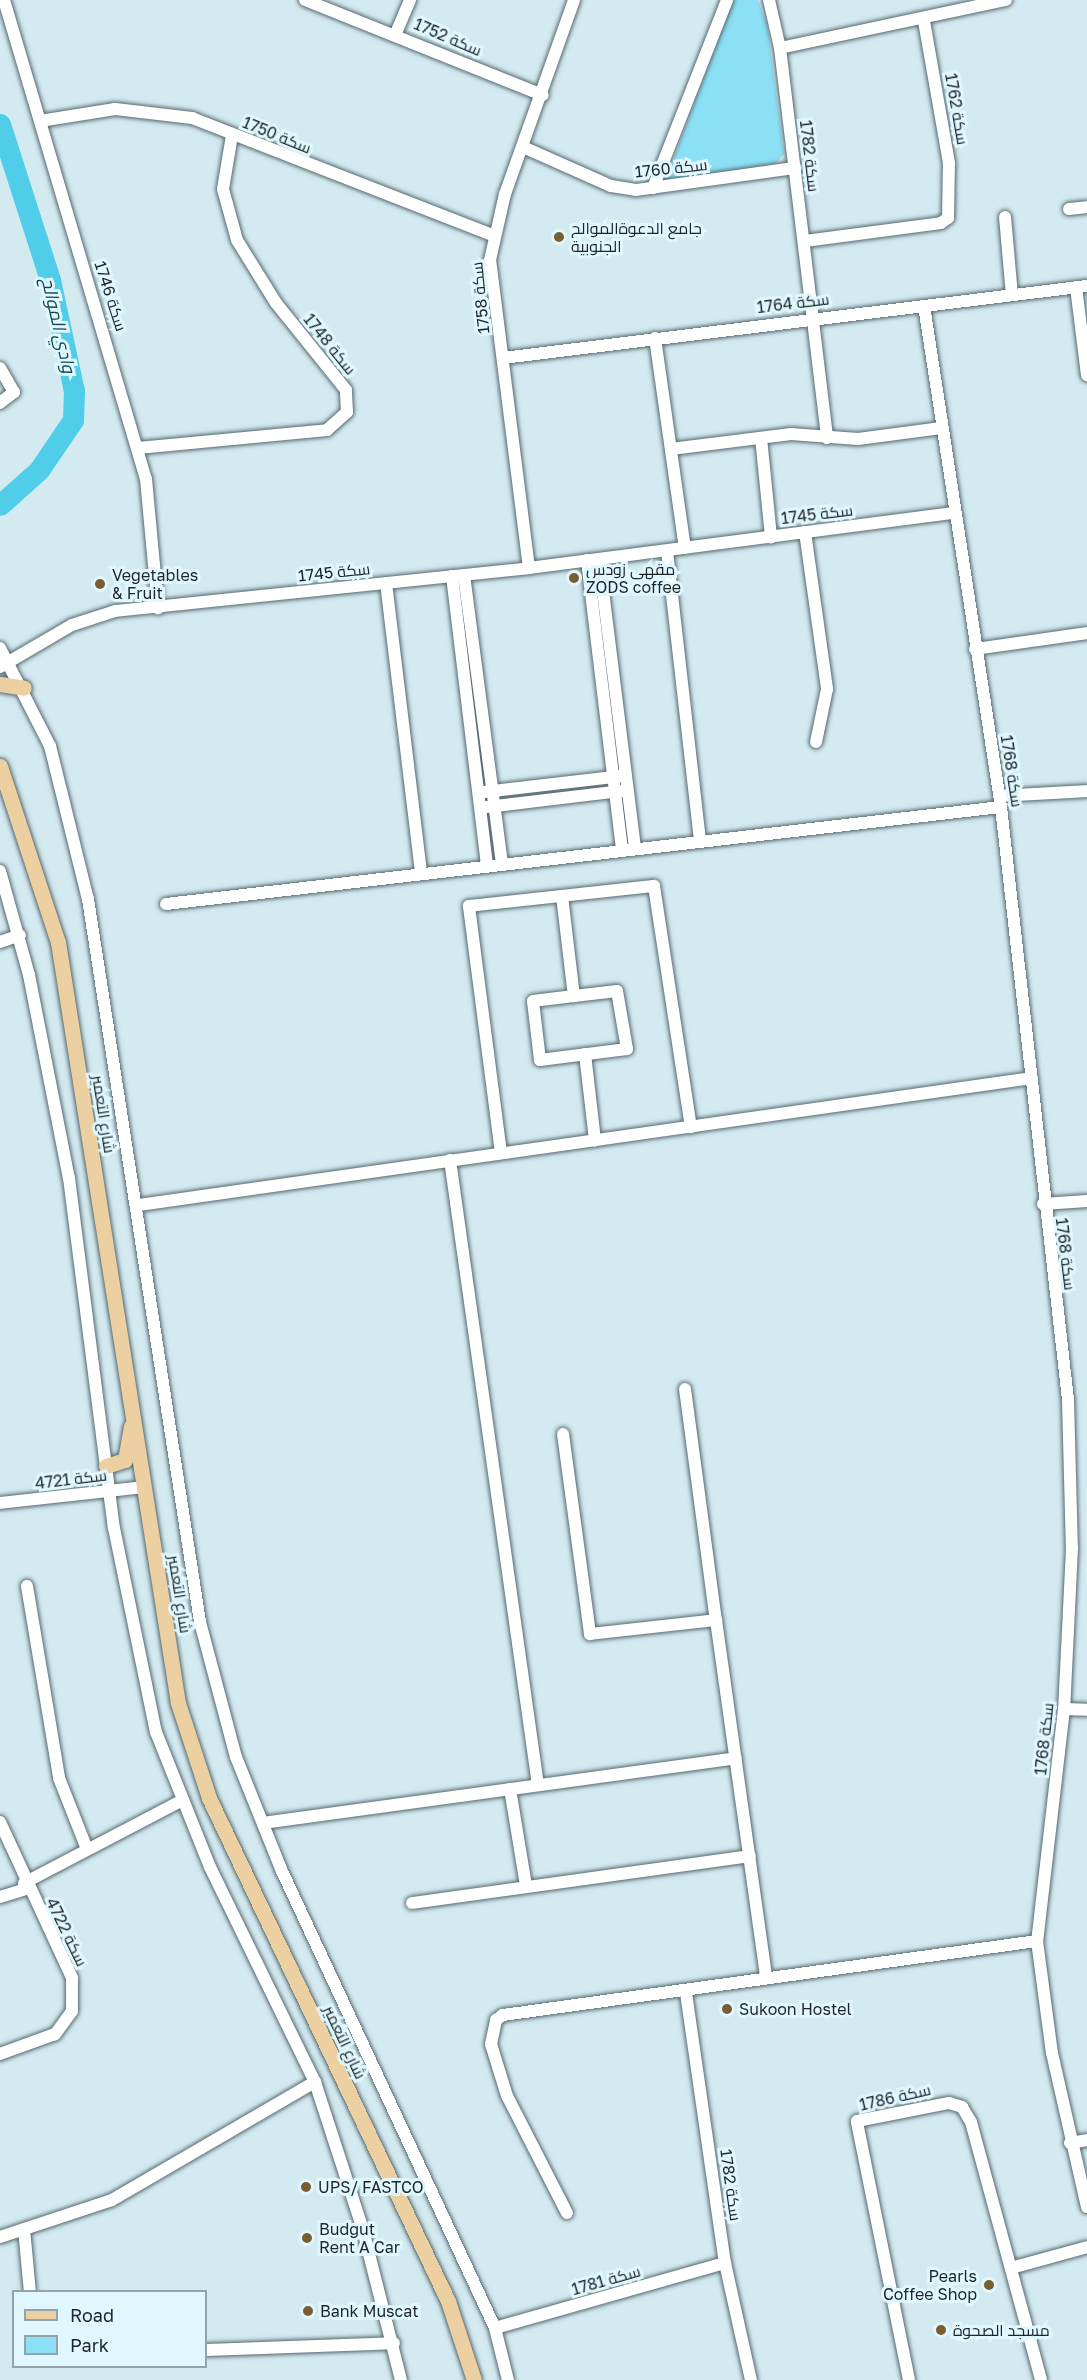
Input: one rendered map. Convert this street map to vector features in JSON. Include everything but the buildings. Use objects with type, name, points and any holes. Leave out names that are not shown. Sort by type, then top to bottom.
[{"type":"main road","points":[[0,684],[24,688]]},
{"type":"main road","name":"شارع التعمير","points":[[0,766],[58,942],[178,1703],[209,1798],[448,2301],[474,2380]]},
{"type":"main road","points":[[106,1466],[125,1460],[134,1419]]},
{"type":"street","name":"سكة 1746","points":[[4,0],[138,448],[158,608]]},
{"type":"street","name":"سكة 1752","points":[[305,0],[396,33],[543,94]]},
{"type":"street","points":[[396,33],[410,0]]},
{"type":"street","name":"سكة 1758","points":[[529,568],[490,260],[494,236],[574,0]]},
{"type":"street","points":[[653,188],[727,0]]},
{"type":"street","name":"سكة 1782","points":[[769,0],[780,48],[815,317],[827,438]]},
{"type":"street","points":[[780,48],[924,21],[1006,0]]},
{"type":"street","name":"سكة 1762","points":[[805,241],[941,223],[952,204],[924,21]]},
{"type":"street","name":"سكة 1750","points":[[40,121],[140,110],[192,118],[494,236]]},
{"type":"street","name":"سكة 1748","points":[[138,448],[327,430],[347,412],[346,390],[276,303],[237,240],[223,189],[232,135]]},
{"type":"street","name":"سكة 1760","points":[[523,147],[611,186],[653,188],[795,168]]},
{"type":"street","points":[[1069,209],[1087,207]]},
{"type":"street","points":[[1005,217],[1012,295]]},
{"type":"street","points":[[1081,286],[1087,375]]},
{"type":"street","name":"سكة 1764","points":[[503,358],[815,317],[1081,286]]},
{"type":"street","name":"سكة 1768","points":[[924,306],[953,513],[1000,802],[1032,1078],[1043,1204],[1068,1400],[1072,1548],[1064,1709],[1037,1941],[1070,2143],[1087,2207]]},
{"type":"street","points":[[655,338],[685,548]]},
{"type":"street","points":[[0,368],[14,392],[0,403]]},
{"type":"street","points":[[671,449],[791,434],[827,438],[941,428]]},
{"type":"street","points":[[761,438],[771,537]]},
{"type":"street","name":"سكة 1745","points":[[5,664],[98,615],[529,568],[953,513]]},
{"type":"street","points":[[805,532],[827,689],[816,742]]},
{"type":"street","points":[[667,551],[699,840]]},
{"type":"street","points":[[593,560],[629,848]]},
{"type":"street","points":[[458,575],[502,862]]},
{"type":"street","points":[[458,575],[478,793],[487,864]]},
{"type":"street","points":[[386,583],[421,872]]},
{"type":"street","points":[[975,649],[1087,633]]},
{"type":"street","points":[[0,648],[5,664],[24,688],[50,746],[88,899],[138,1205],[200,1622],[236,1757],[263,1823],[495,2328],[508,2380]]},
{"type":"street","points":[[478,793],[620,776]]},
{"type":"street","points":[[166,904],[699,840],[1087,790]]},
{"type":"street","points":[[480,808],[622,791]]},
{"type":"street","points":[[0,871],[20,935],[69,1178],[109,1491],[133,1637],[156,1732],[181,1800],[315,2082],[394,2343],[401,2380]]},
{"type":"street","points":[[501,1153],[469,906],[654,886],[691,1127]]},
{"type":"street","points":[[562,896],[574,996]]},
{"type":"street","points":[[0,942],[20,935]]},
{"type":"street","points":[[617,992],[627,1049],[540,1060],[533,1001],[574,996],[617,992]]},
{"type":"street","points":[[585,1054],[595,1140]]},
{"type":"street","points":[[138,1205],[1032,1078]]},
{"type":"street","points":[[450,1161],[538,1785]]},
{"type":"street","points":[[1043,1204],[1087,1201]]},
{"type":"street","points":[[685,1389],[766,1976]]},
{"type":"street","points":[[563,1434],[590,1634],[716,1620]]},
{"type":"street","name":"سكة 4721","points":[[0,1503],[145,1486]]},
{"type":"street","points":[[27,1586],[59,1778],[87,1849]]},
{"type":"street","points":[[1064,1709],[1087,1710]]},
{"type":"street","points":[[263,1823],[736,1758]]},
{"type":"street","points":[[510,1789],[526,1886]]},
{"type":"street","points":[[0,1897],[26,1886],[87,1849],[181,1800]]},
{"type":"street","name":"سكة 4722","points":[[0,1822],[26,1886],[72,1978],[72,2011],[55,2034],[0,2054]]},
{"type":"street","points":[[412,1903],[750,1856]]},
{"type":"street","points":[[567,2213],[507,2096],[491,2044],[496,2020],[561,2006],[686,1993],[766,1976],[1037,1941]]},
{"type":"street","name":"سكة 1782","points":[[686,1993],[725,2263],[751,2380]]},
{"type":"street","points":[[0,2237],[112,2200],[315,2082]]},
{"type":"street","name":"سكة 1786","points":[[909,2380],[856,2121],[938,2103],[962,2107],[1011,2268],[1041,2380]]},
{"type":"street","points":[[1070,2143],[1087,2140]]},
{"type":"street","points":[[24,2229],[30,2290]]},
{"type":"street","points":[[1011,2268],[1087,2247]]},
{"type":"street","name":"سكة 1781","points":[[495,2328],[725,2263]]},
{"type":"street","points":[[207,2350],[394,2343]]},
{"type":"green space","points":[[733,0],[758,0],[767,24],[784,154],[773,166],[665,182]]},
{"type":"waterway","name":"وادي الموالح","points":[[0,124],[50,280],[74,391],[73,420],[39,470],[0,505]]},
{"type":"place","name":"جامع الدعوةالموالح الجنوبية","points":[[559,237]]},
{"type":"place","name":"مقهى زودس ZODS coffee","points":[[574,578]]},
{"type":"place","name":"Vegetables & Fruit","points":[[100,584]]},
{"type":"place","name":"Sukoon Hostel","points":[[727,2009]]},
{"type":"place","name":"UPS/ FASTCO","points":[[306,2187]]},
{"type":"place","name":"Budgut Rent A Car","points":[[307,2238]]},
{"type":"place","name":"Pearls Coffee Shop","points":[[989,2285]]},
{"type":"place","name":"Bank Muscat","points":[[308,2311]]},
{"type":"place","name":"مسجد الصحوة","points":[[941,2330]]}]
